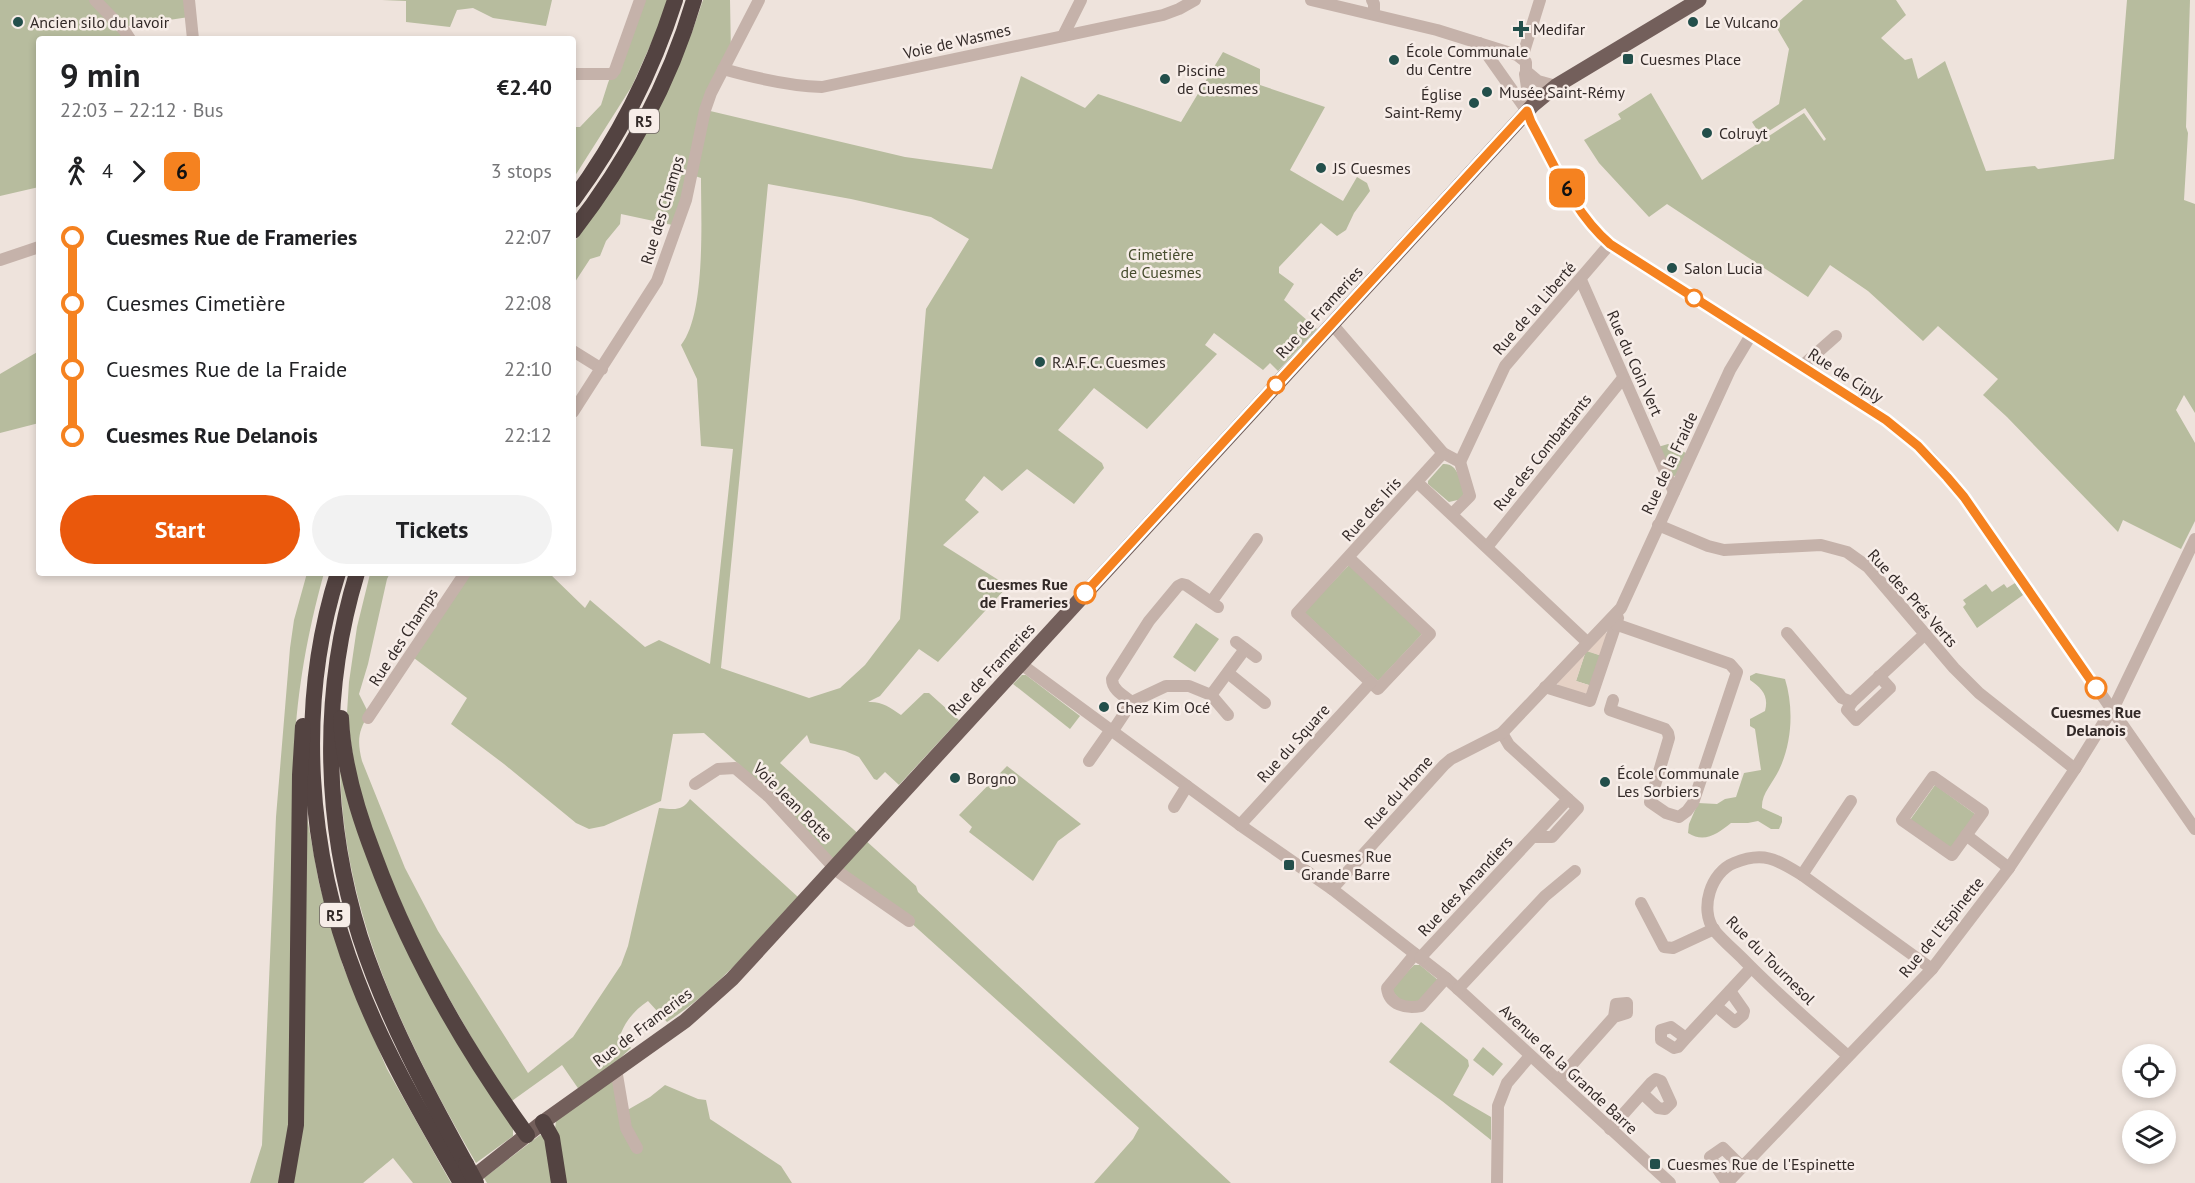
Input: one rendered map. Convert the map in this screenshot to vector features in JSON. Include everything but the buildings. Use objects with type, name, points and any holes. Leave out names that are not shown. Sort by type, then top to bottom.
[{"type":"highway","name":"R5","points":[[576,196],[625,119],[658,49],[675,0]]},
{"type":"highway","name":"R5","points":[[576,227],[641,127],[675,56],[694,0]]},
{"type":"highway","name":"R5","points":[[337,576],[324,632],[314,704],[314,785],[320,846],[332,906],[357,982],[391,1056],[462,1176],[476,1183]]},
{"type":"highway","name":"R5","points":[[356,576],[344,621],[332,706],[332,781],[341,860],[350,900],[375,976],[462,1176]]},
{"type":"highway","points":[[286,1183],[293,1146],[296,1102],[302,731],[312,651],[324,632]]},
{"type":"highway","points":[[337,662],[341,679],[342,730],[347,763],[358,809],[380,872],[399,918],[439,998],[472,1056],[527,1135]]},
{"type":"highway","points":[[543,1122],[552,1138],[559,1183]]},
{"type":"main road","name":"Rue de Frameries","points":[[462,1176],[527,1135],[685,1021],[732,979],[1530,108],[1556,86],[1694,2]]},
{"type":"street","points":[[95,0],[128,36]]},
{"type":"street","points":[[189,0],[193,36]]},
{"type":"street","points":[[576,74],[612,74],[640,0]]},
{"type":"street","name":"Rue des Champs","points":[[576,408],[657,281],[686,200],[705,110],[723,69],[759,0]]},
{"type":"street","points":[[1063,36],[1081,0]]},
{"type":"street","name":"Voie de Wasmes","points":[[723,69],[756,79],[822,87],[1163,15],[1195,0]]},
{"type":"street","points":[[1311,0],[1374,14],[1479,43],[1522,64],[1538,81],[1556,86]]},
{"type":"street","points":[[1371,0],[1374,4],[1374,14]]},
{"type":"street","points":[[1508,82],[1521,78],[1522,64],[1540,0]]},
{"type":"street","points":[[1479,43],[1499,72],[1530,108]]},
{"type":"street","points":[[1499,72],[1504,58],[1522,64]]},
{"type":"street","points":[[1522,64],[1530,108]]},
{"type":"street","name":"Rue de Ciply","points":[[1530,108],[1531,122],[1577,207],[1593,228],[1610,244],[1886,420],[1922,449],[1964,497],[2195,829]]},
{"type":"street","name":"Rue de la Liberté","points":[[1461,462],[1505,366],[1610,244]]},
{"type":"street","points":[[0,260],[36,247]]},
{"type":"street","name":"Rue du Coin Vert","points":[[1581,280],[1674,492]]},
{"type":"street","points":[[1332,324],[1443,453],[1461,462],[1470,496],[1452,514]]},
{"type":"street","name":"Rue de la Fraide","points":[[1545,687],[1590,701],[1621,608],[1730,370],[1751,335]]},
{"type":"street","points":[[1802,366],[1836,336]]},
{"type":"street","points":[[576,351],[602,369]]},
{"type":"street","name":"Rue des Combattants","points":[[1487,547],[1623,378]]},
{"type":"street","name":"Rue des Iris","points":[[1371,682],[1297,613],[1443,453]]},
{"type":"street","points":[[1417,482],[1587,642]]},
{"type":"street","name":"Rue des Prés Verts","points":[[1658,525],[1708,546],[1724,550],[1821,545],[1847,552],[1868,567],[1954,668],[1988,701],[2075,769]]},
{"type":"street","points":[[1132,702],[1115,689],[1112,679],[1149,621],[1182,584],[1214,604],[1257,538]]},
{"type":"street","name":"Rue de l'Espinette","points":[[1742,1167],[1723,1148],[1710,1157],[1727,1183],[1932,969],[2009,868],[2111,711],[2195,539]]},
{"type":"street","points":[[1349,558],[1430,634],[1378,689],[1371,682]]},
{"type":"street","name":"Rue des Champs","points":[[368,718],[463,576]]},
{"type":"street","name":"Rue de la Fraide","points":[[1502,733],[1621,608]]},
{"type":"street","points":[[1613,700],[1610,710],[1665,729],[1668,733],[1669,738],[1650,802],[1666,813],[1678,817],[1693,803],[1737,672],[1730,664],[1615,624]]},
{"type":"street","points":[[1787,633],[1842,698],[1852,702]]},
{"type":"street","points":[[1879,676],[1890,688],[1856,720],[1847,710],[1852,702],[1879,676],[1925,634]]},
{"type":"street","points":[[1211,695],[1228,673],[1241,646],[1256,657]]},
{"type":"street","name":"Avenue de la Grande Barre","points":[[1021,664],[1240,825],[1332,889],[1446,978],[1670,1183]]},
{"type":"street","points":[[1228,673],[1265,703]]},
{"type":"street","name":"Rue du Square","points":[[1240,825],[1371,682]]},
{"type":"street","points":[[1089,760],[1132,702],[1166,686],[1189,686],[1211,695],[1228,715]]},
{"type":"street","name":"Rue des Amandiers","points":[[1418,956],[1533,837],[1552,837],[1578,808],[1509,746],[1502,733]]},
{"type":"street","name":"Rue du Home","points":[[1332,889],[1444,765],[1451,759],[1502,733]]},
{"type":"street","name":"Voie Jean Botte","points":[[694,784],[718,769],[735,768],[777,805],[834,868],[909,921]]},
{"type":"street","points":[[1933,777],[1983,812],[1966,835],[1952,855],[1902,820],[1933,777]]},
{"type":"street","points":[[1174,807],[1187,786]]},
{"type":"street","points":[[1802,875],[1851,801]]},
{"type":"street","points":[[1966,835],[2009,868]]},
{"type":"street","name":"Rue du Tournesol","points":[[1848,1056],[1751,968],[1714,929],[1707,904],[1715,879],[1730,864],[1760,856],[1780,862],[1802,875],[1932,969]]},
{"type":"street","points":[[1458,988],[1545,896],[1575,871]]},
{"type":"street","points":[[1641,903],[1664,947],[1673,948],[1714,929]]},
{"type":"street","points":[[1418,956],[1387,988],[1389,995],[1398,1005],[1421,1006],[1446,978]]},
{"type":"street","points":[[1686,1038],[1751,968]]},
{"type":"street","points":[[1716,1006],[1731,1020],[1735,1022],[1739,1020],[1744,1011],[1730,991]]},
{"type":"street","points":[[1558,1080],[1614,1017]]},
{"type":"street","points":[[1497,1183],[1498,1106],[1507,1083],[1530,1056]]},
{"type":"street","points":[[616,1069],[626,1128],[637,1148]]},
{"type":"street","points":[[1610,1129],[1642,1093]]},
{"type":"green space","points":[[0,0],[188,0],[189,17],[122,27],[128,36],[36,36],[36,188],[0,196]]},
{"type":"green space","points":[[382,0],[552,0],[546,26],[493,18],[473,8],[457,10],[450,27],[406,22],[406,1]]},
{"type":"green space","points":[[640,0],[667,0],[658,28],[632,86],[576,174],[576,127],[580,127],[601,105]]},
{"type":"green space","name":"Cimetière de Cuesmes","points":[[703,0],[730,0],[731,54],[706,110],[905,157],[992,169],[1021,76],[1085,108],[1098,94],[1181,122],[1223,52],[1260,69],[1260,85],[1325,107],[1290,170],[1343,201],[1357,177],[1367,183],[1370,191],[1354,213],[1346,230],[1337,236],[1321,223],[1279,267],[1279,273],[1294,284],[1284,300],[1317,329],[1278,371],[1270,363],[1263,370],[1214,333],[1205,345],[1217,354],[1147,429],[1094,388],[1058,430],[1102,463],[1104,468],[1074,504],[1027,469],[1002,491],[984,476],[965,500],[979,512],[943,545],[1008,586],[938,662],[919,649],[880,696],[868,702],[885,705],[901,715],[924,693],[929,693],[959,720],[899,785],[885,772],[877,780],[874,779],[859,757],[845,751],[810,743],[807,735],[780,763],[916,886],[918,892],[1231,1183],[1094,1183],[1133,1139],[1139,1128],[909,921],[835,865],[743,768],[704,733],[673,734],[661,801],[604,826],[589,829],[576,823],[451,724],[467,698],[410,655],[463,576],[552,576],[585,608],[590,600],[645,647],[659,640],[710,664],[733,449],[701,446],[697,379],[681,345],[689,331],[695,312],[698,289],[701,178],[692,175],[677,226],[621,214],[620,224],[606,241],[600,256],[590,259],[576,280],[576,240],[590,220],[691,35]],"holes":[[[768,184],[931,217],[969,239],[926,309],[900,619],[865,665],[840,688],[809,698],[721,668]]]},
{"type":"green space","points":[[1803,0],[1896,0],[1906,15],[1881,38],[1905,60],[1912,58],[1918,79],[1945,61],[1986,171],[2035,166],[2038,169],[2114,159],[2127,0],[2190,0],[2186,127],[2188,133],[2184,200],[2195,204],[2195,413],[2184,395],[2176,410],[2195,443],[2195,521],[2181,549],[2123,520],[2118,532],[1983,395],[1998,379],[1938,326],[1923,341],[1868,291],[1830,265],[1808,297],[1667,204],[1649,217],[1599,163],[1584,140],[1621,119],[1618,114],[1651,93],[1702,180],[1804,113],[1824,141],[1826,139],[1805,108],[1761,136],[1752,122],[1779,104],[1789,49],[1775,25]]},
{"type":"green space","points":[[36,353],[36,424],[0,433],[0,374]]},
{"type":"green space","points":[[1668,444],[1686,453],[1673,477],[1658,447]]},
{"type":"green space","points":[[1443,464],[1456,470],[1464,494],[1462,499],[1449,502],[1428,484]]},
{"type":"green space","points":[[1350,564],[1423,633],[1378,681],[1304,612]]},
{"type":"green space","points":[[306,576],[323,576],[304,661],[294,750],[291,1110],[279,1183],[250,1183],[262,1145],[276,817],[294,620]]},
{"type":"green space","points":[[370,576],[388,576],[359,694],[369,714],[360,736],[359,748],[362,761],[405,868],[438,931],[528,1073],[573,1037],[621,965],[628,946],[659,808],[680,808],[690,799],[798,897],[720,980],[686,1009],[667,1022],[648,1001],[639,1008],[621,1033],[631,1048],[582,1094],[562,1065],[509,1103],[422,951],[379,851],[356,780],[347,713],[357,627]]},
{"type":"green space","points":[[2015,583],[2023,595],[1977,628],[1963,607],[1966,604],[1963,600],[1986,584],[1992,592],[2004,584],[2007,588]]},
{"type":"green space","points":[[1196,623],[1219,639],[1195,672],[1173,657]]},
{"type":"green space","points":[[1586,650],[1602,656],[1592,686],[1576,681]]},
{"type":"green space","points":[[1756,673],[1785,679],[1788,690],[1790,725],[1787,748],[1779,770],[1765,793],[1762,803],[1762,808],[1782,817],[1782,822],[1779,829],[1771,829],[1758,821],[1731,823],[1711,836],[1694,836],[1688,833],[1689,824],[1698,803],[1717,804],[1725,799],[1736,797],[1744,773],[1761,770],[1755,729],[1750,726],[1750,719],[1765,711],[1766,706],[1764,693],[1750,680],[1750,676]]},
{"type":"green space","points":[[1022,675],[1026,675],[1080,716],[1070,729],[1013,684]]},
{"type":"green space","points":[[340,750],[360,827],[513,1124],[513,1136],[476,1163],[423,1065],[399,1016],[379,966],[362,914],[350,861],[342,807]]},
{"type":"green space","points":[[1007,766],[1081,824],[1058,841],[1033,881],[969,832],[972,827],[959,815]]},
{"type":"green space","points":[[1935,785],[1975,814],[1951,848],[1910,820]]},
{"type":"green space","points":[[307,817],[319,883],[343,966],[387,1069],[451,1183],[413,1183],[393,1158],[363,1183],[290,1183]]},
{"type":"green space","points":[[1414,965],[1420,965],[1438,980],[1421,1002],[1403,1003],[1392,991]]},
{"type":"green space","points":[[1421,1022],[1468,1060],[1469,1066],[1453,1095],[1491,1117],[1491,1140],[1389,1062]]},
{"type":"green space","points":[[1483,1047],[1503,1064],[1493,1076],[1473,1060]]},
{"type":"green space","points":[[614,1077],[624,1112],[665,1085],[698,1099],[706,1100],[710,1119],[781,1166],[792,1183],[564,1183],[555,1129],[556,1121]]},
{"type":"green space","points":[[540,1135],[546,1137],[556,1183],[487,1183],[484,1178]]},
{"type":"shaded area","points":[[1604,630],[1608,635],[1602,656],[1586,651],[1576,681],[1592,686],[1590,692],[1583,694],[1559,686],[1558,679]]},
{"type":"bus line","name":"6","points":[[1085,593],[1527,111],[1577,207],[1593,228],[1610,244],[1886,420],[1929,456],[1964,497],[2096,688]]},
{"type":"place","name":"Ancien silo du lavoir","points":[[18,22]]},
{"type":"place","name":"Le Vulcano","points":[[1693,22]]},
{"type":"place","name":"Medifar","points":[[1521,29]]},
{"type":"place","name":"Cuesmes Place","points":[[1628,59]]},
{"type":"place","name":"École Communale du Centre","points":[[1394,60]]},
{"type":"place","name":"Piscine de Cuesmes","points":[[1165,79]]},
{"type":"place","name":"Musée Saint-Rémy","points":[[1487,92]]},
{"type":"place","name":"Église Saint-Remy","points":[[1474,103]]},
{"type":"place","name":"Colruyt","points":[[1707,133]]},
{"type":"place","name":"JS Cuesmes","points":[[1321,168]]},
{"type":"place","name":"Salon Lucia","points":[[1672,268]]},
{"type":"place","name":"R.A.F.C. Cuesmes","points":[[1040,362]]},
{"type":"place","name":"Cuesmes Rue de Frameries","points":[[1085,593]]},
{"type":"place","name":"Cuesmes Rue Delanois","points":[[2096,688]]},
{"type":"place","name":"Chez Kim Océ","points":[[1104,707]]},
{"type":"place","name":"Borgno","points":[[955,778]]},
{"type":"place","name":"École Communale Les Sorbiers","points":[[1605,782]]},
{"type":"place","name":"Cuesmes Rue Grande Barre","points":[[1289,865]]},
{"type":"place","name":"Cuesmes Rue de l'Espinette","points":[[1655,1164]]}]
